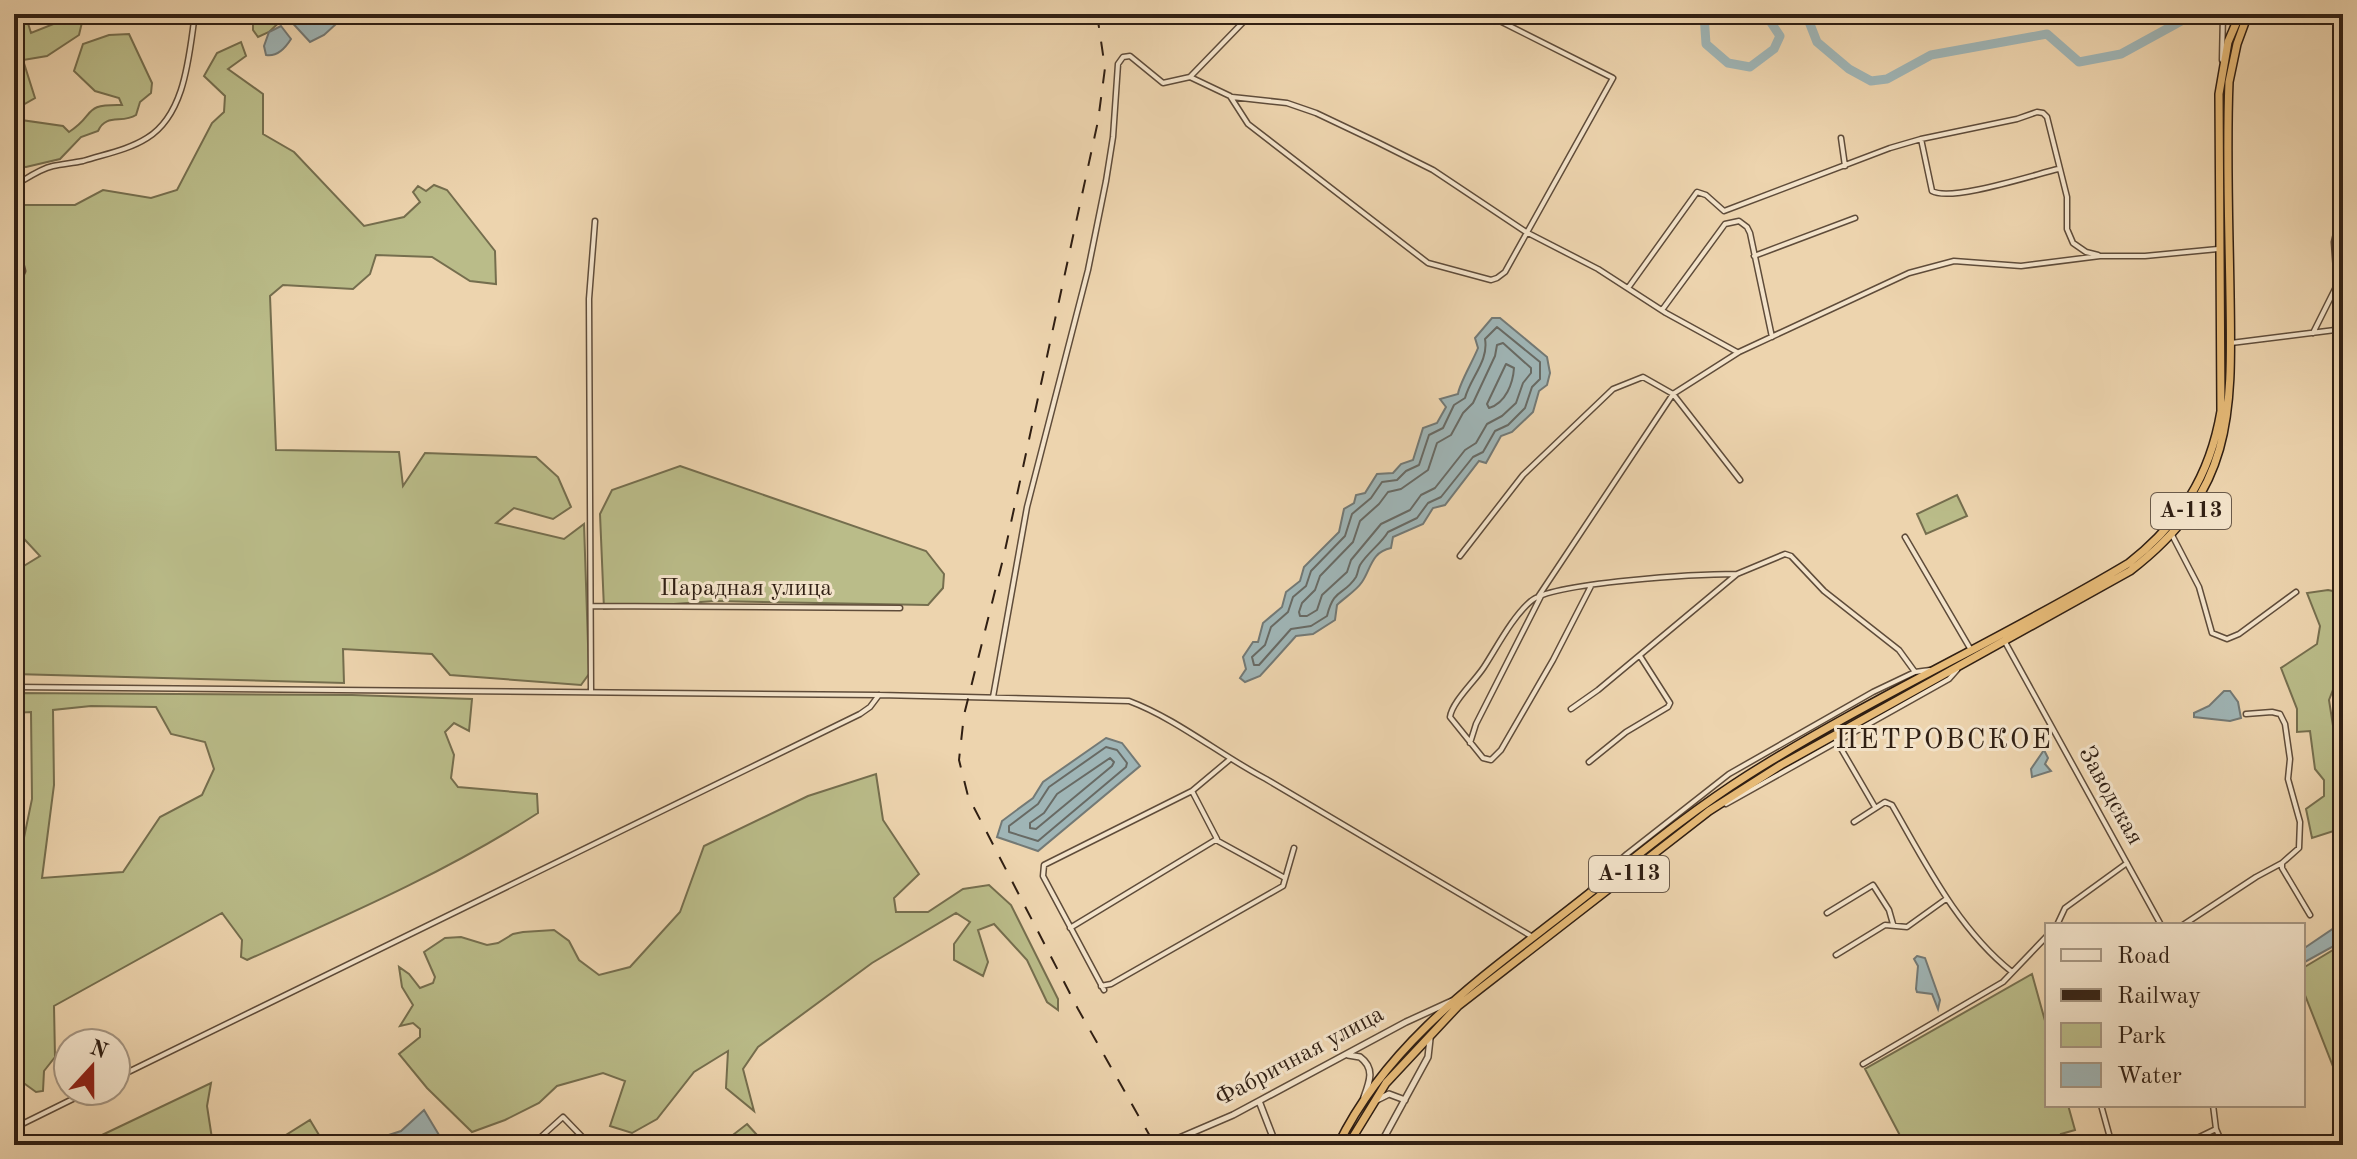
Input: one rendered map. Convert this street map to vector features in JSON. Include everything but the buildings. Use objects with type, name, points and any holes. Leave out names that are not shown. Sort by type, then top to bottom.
[{"type":"highway","name":"А-113","points":[[1338,1145],[1364,1099],[1397,1055],[1452,1000],[1736,782],[2129,563],[2163,534],[2193,495],[2211,457],[2221,411],[2219,94],[2222,67],[2242,18]]},
{"type":"highway","name":"А-113","points":[[1348,1145],[1369,1108],[1398,1068],[1471,994],[1709,811],[1764,774],[2130,571],[2172,535],[2199,499],[2218,457],[2230,403],[2228,94],[2242,18]]},
{"type":"street","points":[[14,186],[54,166],[121,150],[150,136],[160,127],[170,115],[177,98],[188,61],[195,14]]},
{"type":"street","points":[[993,697],[1027,507],[1088,270],[1106,181],[1113,137],[1118,64],[1123,57],[1130,56],[1163,83],[1190,77],[1251,14]]},
{"type":"street","points":[[1230,96],[1248,124],[1428,263],[1491,280],[1505,272],[1613,78],[1486,14]]},
{"type":"street","points":[[2222,67],[2223,15]]},
{"type":"street","points":[[1190,77],[1230,96],[1287,103],[1316,113],[1433,170],[1526,232],[1589,264],[1709,339],[1739,352]]},
{"type":"street","points":[[1628,288],[1697,192],[1706,195],[1724,211],[1921,139],[2041,112],[2047,117],[2067,197],[2067,229],[2073,243],[2086,252],[2100,256]]},
{"type":"street","points":[[1841,138],[1845,166]]},
{"type":"street","points":[[1921,139],[1932,191],[1941,195],[1964,193],[2058,169]]},
{"type":"street","points":[[1754,256],[1855,218]]},
{"type":"street","points":[[1662,310],[1725,224],[1735,220],[1743,223],[1750,233],[1772,337]]},
{"type":"street","points":[[591,692],[589,299],[595,221]]},
{"type":"street","points":[[2313,333],[2337,285],[2334,242],[2337,229]]},
{"type":"street","points":[[14,235],[23,271],[14,291]]},
{"type":"street","points":[[1470,743],[1486,703],[1540,596],[1673,394],[1739,352],[1909,273],[1954,261],[2021,266],[2100,256],[2145,256],[2221,249]]},
{"type":"street","points":[[2336,263],[2343,254]]},
{"type":"street","points":[[2231,343],[2343,329]]},
{"type":"street","points":[[1460,556],[1523,475],[1613,389],[1643,377],[1673,394],[1740,480]]},
{"type":"street","points":[[2172,535],[2199,587],[2212,633],[2227,639],[2239,634],[2296,592]]},
{"type":"street","points":[[1905,537],[1971,650]]},
{"type":"street","points":[[1571,709],[1640,656],[1661,635],[1737,574],[1785,554],[1791,556],[1824,591],[1899,650],[1915,672]]},
{"type":"street","points":[[1591,586],[1553,660],[1496,758],[1483,758],[1450,717],[1452,707],[1531,600],[1591,586],[1737,574]]},
{"type":"street","name":"Парадная улица","points":[[590,606],[900,608]]},
{"type":"street","name":"Заводская","points":[[2005,642],[2160,923]]},
{"type":"street","points":[[1589,762],[1626,732],[1670,703],[1640,656]]},
{"type":"street","points":[[1709,811],[1733,801],[1836,740],[1949,679],[1961,666]]},
{"type":"street","points":[[1584,898],[1603,875],[1729,774],[1791,737],[1915,672],[1936,669]]},
{"type":"street","points":[[14,687],[879,695],[1129,701],[1152,710],[1229,760],[1533,937]]},
{"type":"street","points":[[132,1070],[860,714],[879,695]]},
{"type":"street","points":[[2186,923],[2282,863],[2299,848],[2300,828],[2288,779],[2290,759],[2285,724],[2280,714],[2246,714]]},
{"type":"street","points":[[1836,740],[1875,808]]},
{"type":"street","points":[[1229,760],[1192,791],[1044,865],[1043,876],[1102,988],[1283,886],[1294,848]]},
{"type":"street","points":[[1192,791],[1216,840],[1285,878]]},
{"type":"street","points":[[1854,822],[1885,802],[1892,805],[1946,899],[1995,959],[2012,972]]},
{"type":"street","points":[[1070,928],[1216,840]]},
{"type":"street","points":[[2058,923],[2065,908],[2127,863]]},
{"type":"street","points":[[2282,863],[2310,915]]},
{"type":"street","points":[[1827,913],[1873,885],[1889,910],[1893,924]]},
{"type":"street","points":[[1836,955],[1885,925],[1907,927],[1946,899]]},
{"type":"street","points":[[1863,1064],[2003,982],[2045,938]]},
{"type":"street","name":"Фабричная улица","points":[[1163,1145],[1259,1101],[1452,1000]]},
{"type":"street","points":[[1380,1145],[1428,1057],[1428,1045],[1436,1028]]},
{"type":"street","points":[[1339,1057],[1354,1055],[1367,1063],[1371,1073],[1364,1099]]},
{"type":"street","points":[[1369,1108],[1386,1094],[1405,1100]]},
{"type":"street","points":[[1259,1101],[1276,1145]]},
{"type":"street","points":[[14,1128],[57,1107]]},
{"type":"street","points":[[2102,1107],[2112,1145]]},
{"type":"street","points":[[2213,1107],[2216,1129],[2223,1145]]},
{"type":"street","points":[[532,1145],[563,1117],[590,1145]]},
{"type":"street","points":[[2183,1145],[2216,1129]]},
{"type":"green space","points":[[243,14],[288,14],[269,32],[258,37],[253,30],[253,21]]},
{"type":"green space","points":[[14,17],[27,20],[31,33],[66,19],[83,18],[79,35],[47,56],[23,60],[35,98],[14,110]]},
{"type":"green space","points":[[129,34],[152,83],[151,93],[140,102],[136,115],[105,122],[98,131],[81,137],[60,159],[26,167],[14,166],[14,119],[63,126],[69,132],[95,108],[122,105],[119,98],[95,91],[74,71],[83,44],[109,35]]},
{"type":"green space","points":[[241,42],[246,56],[228,69],[263,94],[263,134],[294,152],[364,226],[404,217],[420,202],[413,192],[418,186],[426,191],[434,185],[447,190],[495,251],[496,284],[470,281],[432,257],[376,255],[370,274],[353,289],[283,285],[270,296],[276,450],[399,452],[403,486],[425,453],[536,457],[558,477],[571,507],[553,519],[514,508],[496,523],[564,539],[584,524],[589,674],[581,685],[450,675],[432,654],[343,649],[344,683],[14,674],[14,572],[40,556],[14,528],[14,205],[75,205],[103,190],[151,198],[177,190],[212,123],[224,112],[225,96],[204,76],[217,53]]},
{"type":"green space","points":[[680,466],[926,551],[944,574],[943,588],[928,605],[715,601],[604,609],[600,514],[612,490]]},
{"type":"green space","points":[[1957,495],[1967,516],[1926,534],[1917,514]]},
{"type":"green space","points":[[2328,590],[2343,593],[2343,664],[2329,700],[2343,790],[2343,828],[2312,838],[2306,809],[2324,796],[2324,780],[2315,769],[2310,731],[2297,732],[2297,709],[2281,668],[2317,644],[2320,626],[2307,593]]},
{"type":"green space","points":[[2343,674],[2343,747],[2334,710]]},
{"type":"green space","points":[[14,693],[352,695],[472,699],[469,731],[454,723],[445,732],[454,755],[451,778],[458,787],[537,794],[538,813],[432,874],[247,960],[241,957],[242,940],[222,913],[54,1006],[52,1061],[44,1071],[43,1091],[36,1092],[14,1076],[14,866],[21,864],[32,799],[31,712],[14,713]],"holes":[[[91,706],[156,707],[171,734],[205,742],[214,769],[202,795],[160,817],[123,872],[42,878],[54,785],[53,710]]]},
{"type":"green space","points":[[876,774],[883,820],[919,874],[894,898],[896,912],[928,912],[963,889],[989,885],[1011,905],[1058,999],[1058,1010],[1047,1002],[1027,960],[994,924],[978,930],[988,962],[983,976],[954,960],[954,944],[970,922],[956,913],[872,963],[758,1047],[743,1069],[754,1111],[726,1088],[728,1051],[694,1072],[657,1119],[632,1133],[610,1126],[625,1081],[603,1073],[557,1086],[539,1103],[472,1132],[427,1088],[399,1054],[420,1037],[420,1029],[413,1023],[400,1026],[413,1005],[402,987],[399,967],[420,988],[433,983],[435,977],[424,952],[445,938],[461,937],[487,945],[498,943],[513,934],[554,930],[569,941],[579,960],[599,975],[630,967],[680,912],[704,846],[808,796]]},
{"type":"green space","points":[[2343,944],[2343,1092],[2305,995],[2305,967]]},
{"type":"green space","points":[[2032,974],[2045,1021],[2045,1107],[2069,1107],[2075,1130],[2061,1134],[2063,1142],[2055,1145],[1905,1145],[1865,1069]]},
{"type":"green space","points":[[211,1083],[207,1106],[213,1145],[81,1145]]},
{"type":"green space","points":[[310,1120],[325,1145],[270,1145]]},
{"type":"green space","points":[[747,1124],[766,1145],[720,1145]]},
{"type":"green space","points":[[2343,1128],[2343,1145],[2314,1145]]},
{"type":"water","points":[[347,14],[324,35],[310,42],[286,16]]},
{"type":"water","points":[[281,26],[291,39],[277,53],[266,55],[264,46],[269,32]]},
{"type":"water","points":[[1492,318],[1500,318],[1547,357],[1550,373],[1547,385],[1539,391],[1533,412],[1512,432],[1501,436],[1486,463],[1479,461],[1445,505],[1433,508],[1423,524],[1393,537],[1391,548],[1375,557],[1359,585],[1337,605],[1335,620],[1313,634],[1296,636],[1260,676],[1245,682],[1240,678],[1246,669],[1243,657],[1253,642],[1258,642],[1263,623],[1282,607],[1286,592],[1300,581],[1304,567],[1339,532],[1344,509],[1354,503],[1356,495],[1365,493],[1377,474],[1393,473],[1401,464],[1413,460],[1423,428],[1437,423],[1446,407],[1440,399],[1458,394],[1478,348],[1475,338]]},
{"type":"water","points":[[2224,691],[2230,691],[2238,702],[2241,718],[2230,721],[2194,717],[2194,713],[2209,706]]},
{"type":"water","points":[[1106,738],[1122,743],[1140,766],[1038,851],[997,837],[1002,821],[1033,798],[1043,782]]},
{"type":"water","points":[[2044,750],[2048,758],[2045,764],[2051,771],[2032,777],[2031,769]]},
{"type":"water","points":[[2343,922],[2343,941],[2305,962],[2305,948]]},
{"type":"water","points":[[1917,956],[1925,958],[1940,1000],[1938,1009],[1932,994],[1917,992],[1918,966],[1914,959]]},
{"type":"water","points":[[424,1110],[445,1145],[358,1145],[401,1131]]},
{"type":"waterway","points":[[1704,14],[1706,44],[1728,63],[1750,67],[1774,49],[1780,36],[1768,14]]},
{"type":"waterway","points":[[1806,14],[1817,42],[1849,69],[1871,81],[1887,79],[1931,55],[2047,34],[2079,62],[2121,54],[2194,14]]},
{"type":"waterway","points":[[2343,869],[2338,882],[2343,887]]},
{"type":"railway","points":[[1097,14],[1105,68],[1098,121],[1004,555],[964,715],[959,760],[968,796],[1078,1009],[1155,1145]]},
{"type":"district","name":"ПЕТРОВСКОЕ","points":[[1944,741]]}]
